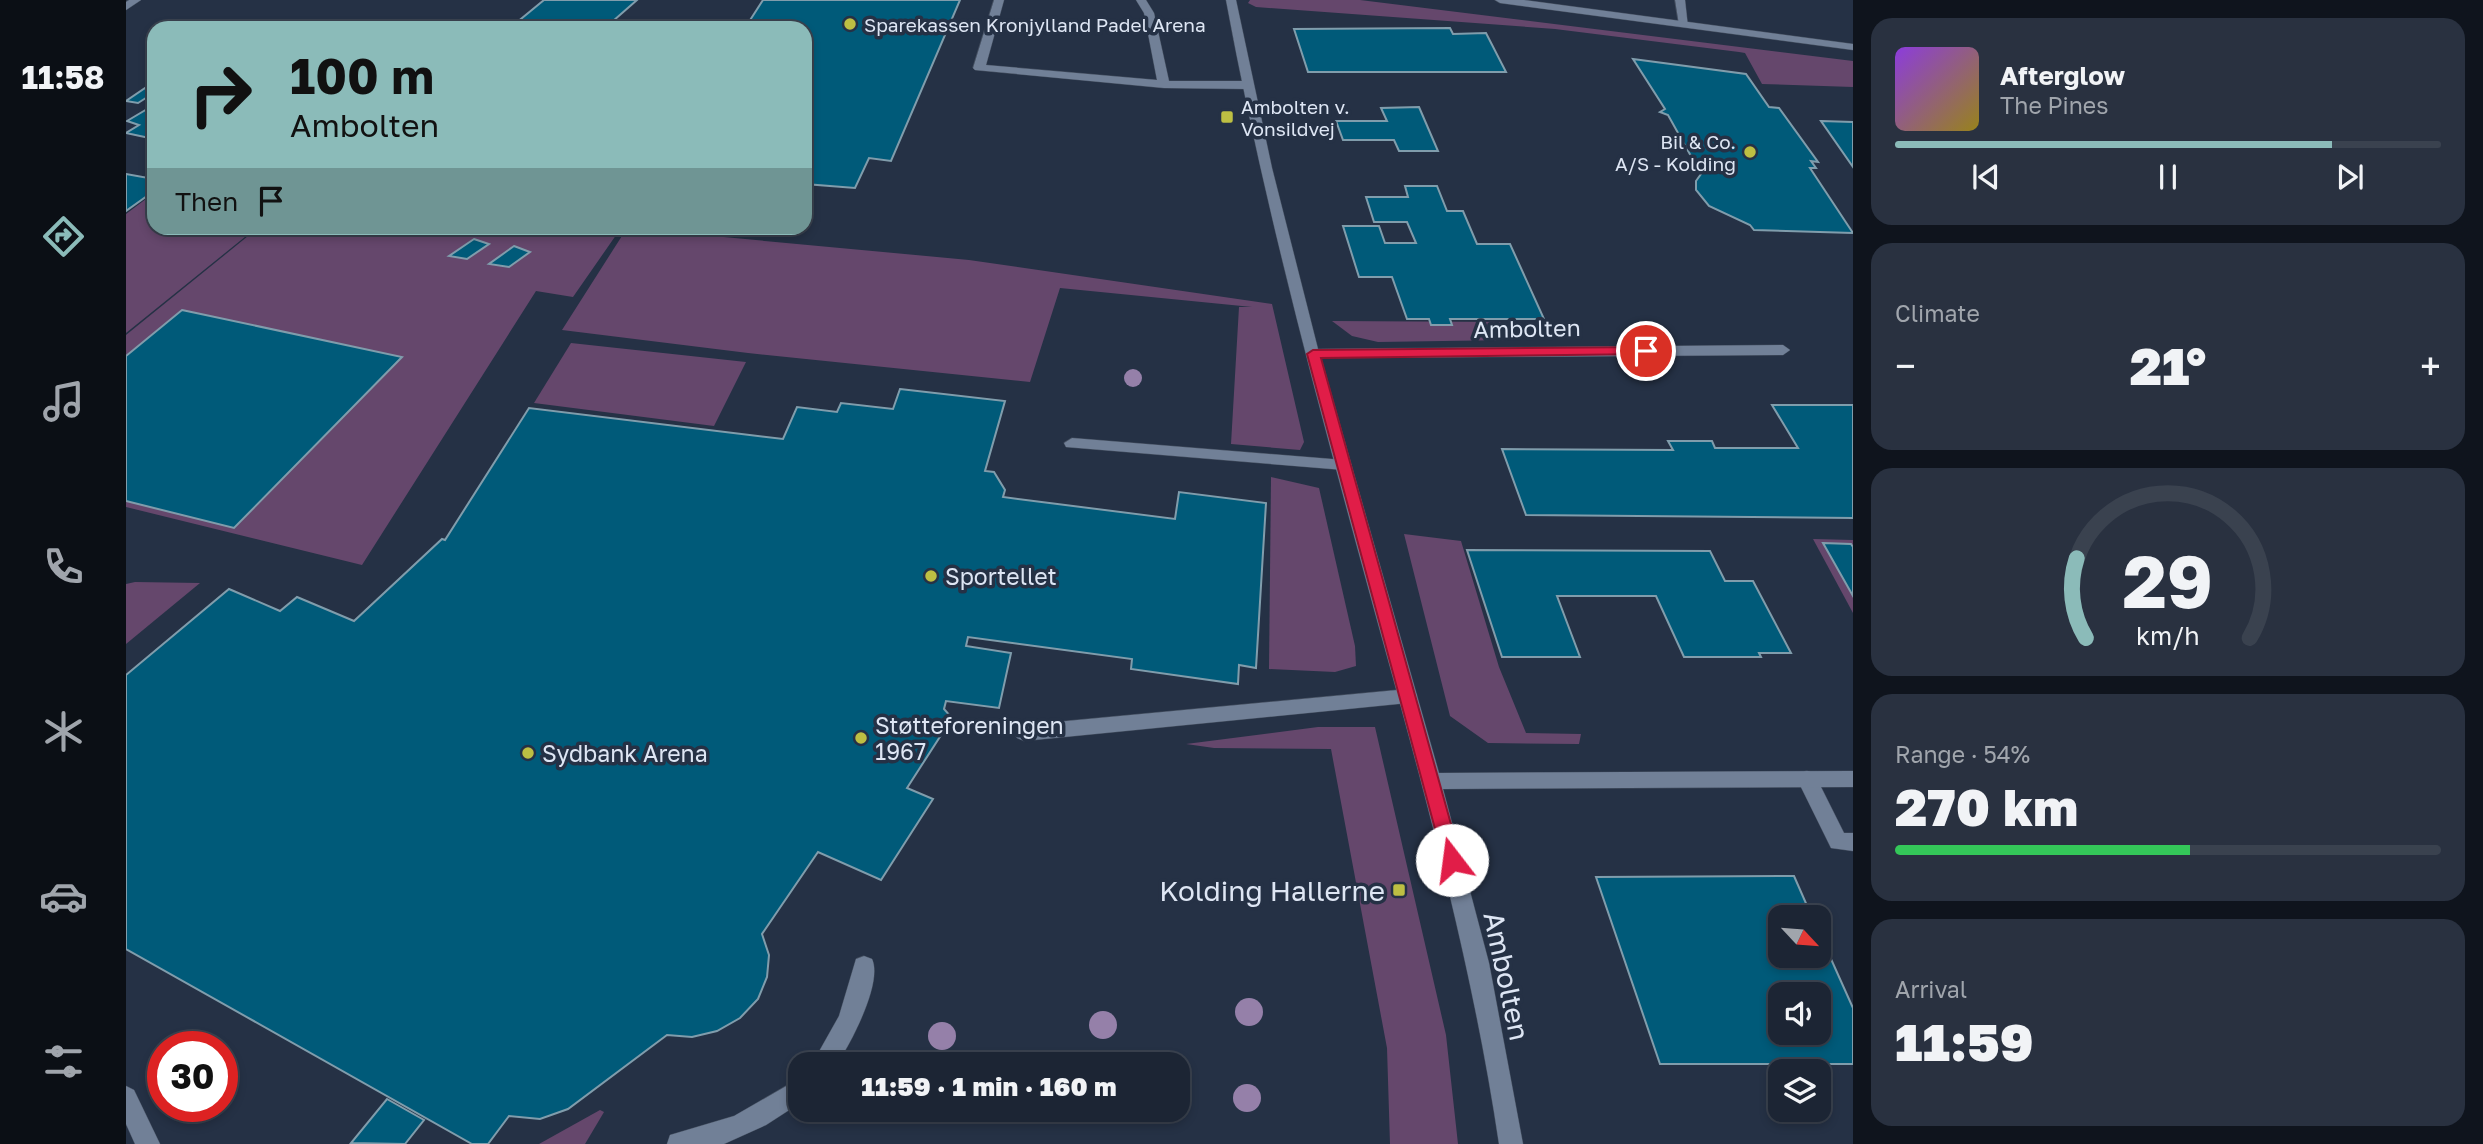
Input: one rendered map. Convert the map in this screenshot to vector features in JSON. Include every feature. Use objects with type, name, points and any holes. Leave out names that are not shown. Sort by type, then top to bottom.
[{"type":"street","points":[[126,7],[136,0]]},
{"type":"street","points":[[999,0],[979,68],[1164,84],[1246,85]]},
{"type":"street","points":[[1141,0],[1149,13],[1164,84]]},
{"type":"street","name":"Ambolten","points":[[1231,0],[1246,85],[1313,354],[1470,929],[1511,1144]]},
{"type":"street","points":[[1500,0],[1853,47]]},
{"type":"street","points":[[1680,0],[1684,25]]},
{"type":"street","name":"Ambolten","points":[[1313,354],[1783,350]]},
{"type":"street","points":[[1072,443],[1344,465]]},
{"type":"street","points":[[1024,733],[1408,696]]},
{"type":"street","points":[[1807,779],[1838,842],[1853,842]]},
{"type":"street","points":[[1431,781],[1853,779]]},
{"type":"street","points":[[832,1052],[845,1031],[858,998],[864,965]]},
{"type":"street","points":[[679,1144],[708,1139],[745,1126],[788,1097]]},
{"type":"street","points":[[126,1098],[148,1144]]},
{"type":"shaded area","points":[[1250,0],[1360,0],[1853,61],[1853,87],[1762,84],[1745,53],[1739,52],[1555,29],[1256,7],[1248,3]]},
{"type":"shaded area","points":[[147,198],[147,235],[247,235],[126,333],[126,214]]},
{"type":"shaded area","points":[[249,235],[616,235],[573,297],[536,291],[362,565],[126,507],[126,335]]},
{"type":"shaded area","points":[[623,235],[702,235],[969,260],[1272,304],[1304,442],[1300,450],[1231,444],[1239,307],[1252,307],[1060,288],[1030,382],[748,353],[562,330]]},
{"type":"shaded area","points":[[1332,321],[1504,322],[1509,340],[1378,342],[1352,336]]},
{"type":"shaded area","points":[[571,343],[746,362],[714,426],[534,403]]},
{"type":"shaded area","points":[[1271,477],[1319,488],[1355,646],[1356,666],[1335,672],[1269,669]]},
{"type":"shaded area","points":[[1404,534],[1461,541],[1499,667],[1526,733],[1581,734],[1579,744],[1488,743],[1450,716]]},
{"type":"shaded area","points":[[1813,539],[1853,540],[1853,613]]},
{"type":"shaded area","points":[[200,583],[126,644],[126,584]]},
{"type":"shaded area","points":[[1318,727],[1375,727],[1446,1035],[1458,1144],[1390,1144],[1387,1048],[1331,749],[1214,748],[1186,744]]},
{"type":"shaded area","points":[[600,1110],[604,1112],[585,1144],[539,1144]]},
{"type":"building","points":[[544,0],[637,0],[613,21],[518,21]]},
{"type":"building","points":[[763,0],[960,0],[891,161],[869,158],[855,188],[812,185],[812,21],[750,21]]},
{"type":"building","points":[[1450,28],[1453,34],[1486,33],[1506,72],[1308,72],[1294,29]]},
{"type":"building","name":"Bil & Co. A/S - Kolding","points":[[1633,59],[1746,74],[1769,107],[1779,108],[1818,162],[1811,161],[1816,168],[1810,168],[1853,233],[1754,230],[1750,225],[1709,206],[1696,190],[1696,181],[1701,174],[1668,115],[1660,112],[1665,109]]},
{"type":"building","points":[[147,87],[147,97],[138,103],[126,101]]},
{"type":"building","points":[[1419,107],[1438,151],[1399,151],[1394,140],[1343,140],[1336,121],[1387,121],[1381,108]]},
{"type":"building","points":[[147,109],[147,138],[126,133],[139,125],[127,121]]},
{"type":"building","points":[[1821,121],[1853,122],[1853,167]]},
{"type":"building","points":[[126,174],[147,178],[147,196],[126,211]]},
{"type":"building","points":[[1405,186],[1437,186],[1447,211],[1463,211],[1477,244],[1510,244],[1544,319],[1450,319],[1452,325],[1431,325],[1429,319],[1407,319],[1392,277],[1359,277],[1343,226],[1379,226],[1385,243],[1416,243],[1407,222],[1374,222],[1366,197],[1408,197]]},
{"type":"building","points":[[474,239],[489,244],[467,259],[449,256]]},
{"type":"building","points":[[514,246],[530,252],[509,267],[489,264]]},
{"type":"building","points":[[182,310],[402,357],[234,528],[126,501],[126,356]]},
{"type":"building","name":"Sydbank Arena","points":[[900,389],[1005,401],[985,471],[994,472],[1005,490],[1003,497],[1175,519],[1179,492],[1266,503],[1256,668],[1239,665],[1238,684],[1131,669],[1132,659],[968,637],[966,646],[1011,653],[999,708],[946,701],[944,709],[952,718],[907,788],[933,799],[881,880],[818,852],[762,934],[769,955],[767,977],[758,999],[740,1018],[717,1031],[692,1037],[667,1035],[568,1109],[540,1119],[509,1116],[488,1144],[472,1144],[126,949],[126,675],[229,589],[280,611],[297,597],[354,621],[442,539],[445,540],[529,408],[783,439],[797,407],[837,412],[841,403],[893,409]]},
{"type":"building","points":[[1772,405],[1853,405],[1853,518],[1526,515],[1502,449],[1673,450],[1668,441],[1712,441],[1715,448],[1798,448]]},
{"type":"building","points":[[1823,543],[1851,544],[1853,547],[1853,596]]},
{"type":"building","points":[[1467,550],[1710,551],[1725,581],[1753,581],[1791,653],[1759,653],[1761,657],[1684,657],[1656,596],[1557,596],[1580,657],[1502,657]]},
{"type":"building","points":[[1794,876],[1807,905],[1768,905],[1768,968],[1831,968],[1831,959],[1853,1008],[1853,1064],[1831,1064],[1831,1059],[1768,1059],[1768,1064],[1660,1064],[1596,877]]},
{"type":"building","points":[[387,1099],[424,1120],[405,1144],[351,1143]]},
{"type":"place","name":"Sparekassen Kronjylland Padel Arena","points":[[850,24]]},
{"type":"place","name":"Ambolten v. Vonsildvej","points":[[1227,117]]},
{"type":"place","name":"Bil & Co. A/S - Kolding","points":[[1750,152]]},
{"type":"place","name":"Sportellet","points":[[931,576]]},
{"type":"place","name":"Støtteforeningen 1967","points":[[861,738]]},
{"type":"place","name":"Sydbank Arena","points":[[528,753]]},
{"type":"place","name":"Kolding Hallerne","points":[[1399,890]]},
{"type":"route","points":[[1452,860],[1313,354],[1646,351]]}]
